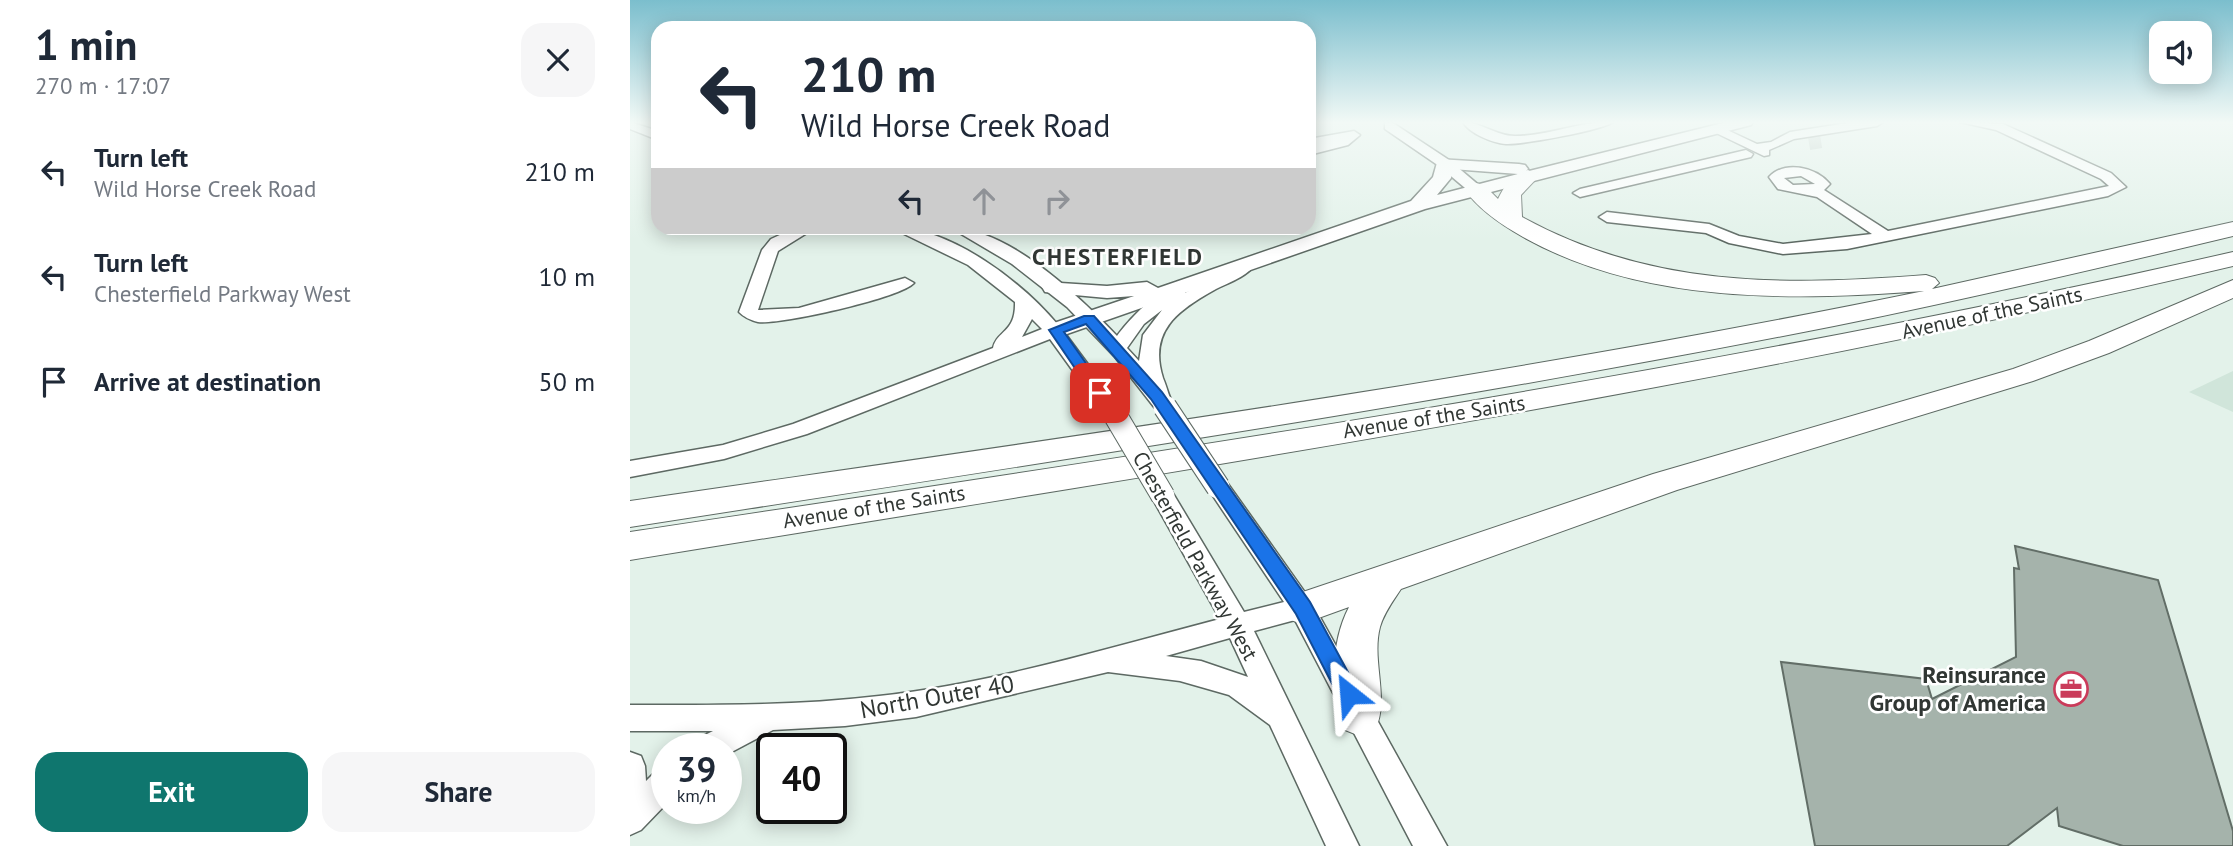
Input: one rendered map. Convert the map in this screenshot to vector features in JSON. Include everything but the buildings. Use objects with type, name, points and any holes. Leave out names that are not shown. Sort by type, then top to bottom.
[{"type":"highway","points":[[1511,220],[1506,200],[1510,192],[1528,176]]},
{"type":"highway","points":[[1476,190],[1511,220],[1549,241],[1595,259],[1647,273],[1709,283],[1834,287],[2032,276]]},
{"type":"highway","name":"Avenue of the Saints","points":[[630,514],[1642,354],[2032,276],[2233,229]]},
{"type":"highway","name":"Avenue of the Saints","points":[[630,546],[1439,417],[1730,366],[2081,295],[2233,259]]},
{"type":"highway","points":[[1303,608],[1665,482],[2023,375],[2099,347],[2233,288]]},
{"type":"highway","points":[[1360,716],[1357,668],[1360,631],[1364,616],[1388,578]]},
{"type":"main road","points":[[1056,330],[1418,205],[1585,161]]},
{"type":"main road","points":[[1418,205],[1442,178],[1444,163],[1488,169],[1552,169]]},
{"type":"main road","points":[[1053,287],[1107,292],[1187,283]]},
{"type":"street","points":[[1441,161],[1476,190]]},
{"type":"street","points":[[1580,193],[1709,161]]},
{"type":"street","points":[[1763,161],[1778,175]]},
{"type":"street","points":[[1774,161],[1821,180],[1823,187],[1818,209],[1866,241]]},
{"type":"street","points":[[1607,217],[1709,229],[1735,240],[1783,249],[1866,241],[2108,192],[2119,187],[2106,176],[2074,161]]},
{"type":"street","points":[[1778,175],[1796,172]]},
{"type":"street","points":[[1778,175],[1776,181],[1784,187],[1820,195],[1886,237]]},
{"type":"street","points":[[792,235],[776,242],[770,250],[748,312],[753,317],[767,319],[807,311],[905,283]]},
{"type":"street","name":"Chesterfield Parkway West","points":[[921,235],[982,264],[1024,298],[1056,330],[1114,414],[1237,624],[1343,846]]},
{"type":"street","points":[[975,235],[994,243],[1053,287],[1089,319],[1161,401],[1303,608],[1431,846]]},
{"type":"street","points":[[1161,401],[1147,353],[1155,332],[1172,309],[1256,260]]},
{"type":"street","points":[[1117,349],[1138,320],[1187,283]]},
{"type":"street","points":[[988,356],[1022,327],[1026,312],[1024,298]]},
{"type":"street","points":[[630,469],[724,452],[800,429],[1056,330]]},
{"type":"street","name":"North Outer 40","points":[[630,718],[769,718],[914,704],[1107,662],[1237,624],[1303,608]]},
{"type":"street","points":[[1107,662],[1191,670],[1234,681],[1263,702],[1284,725]]},
{"type":"street","points":[[739,733],[769,718]]},
{"type":"street","points":[[630,766],[630,786]]},
{"type":"street","points":[[630,819],[651,797]]},
{"type":"shaded area","points":[[2233,371],[2233,412],[2189,392]]},
{"type":"place","name":"Reinsurance Group of America","points":[[2071,689]]},
{"type":"district","name":"CHESTERFIELD","points":[[1118,257]]},
{"type":"route","points":[[1100,393],[1056,330],[1089,319],[1157,396],[1303,608],[1349,694]]}]
